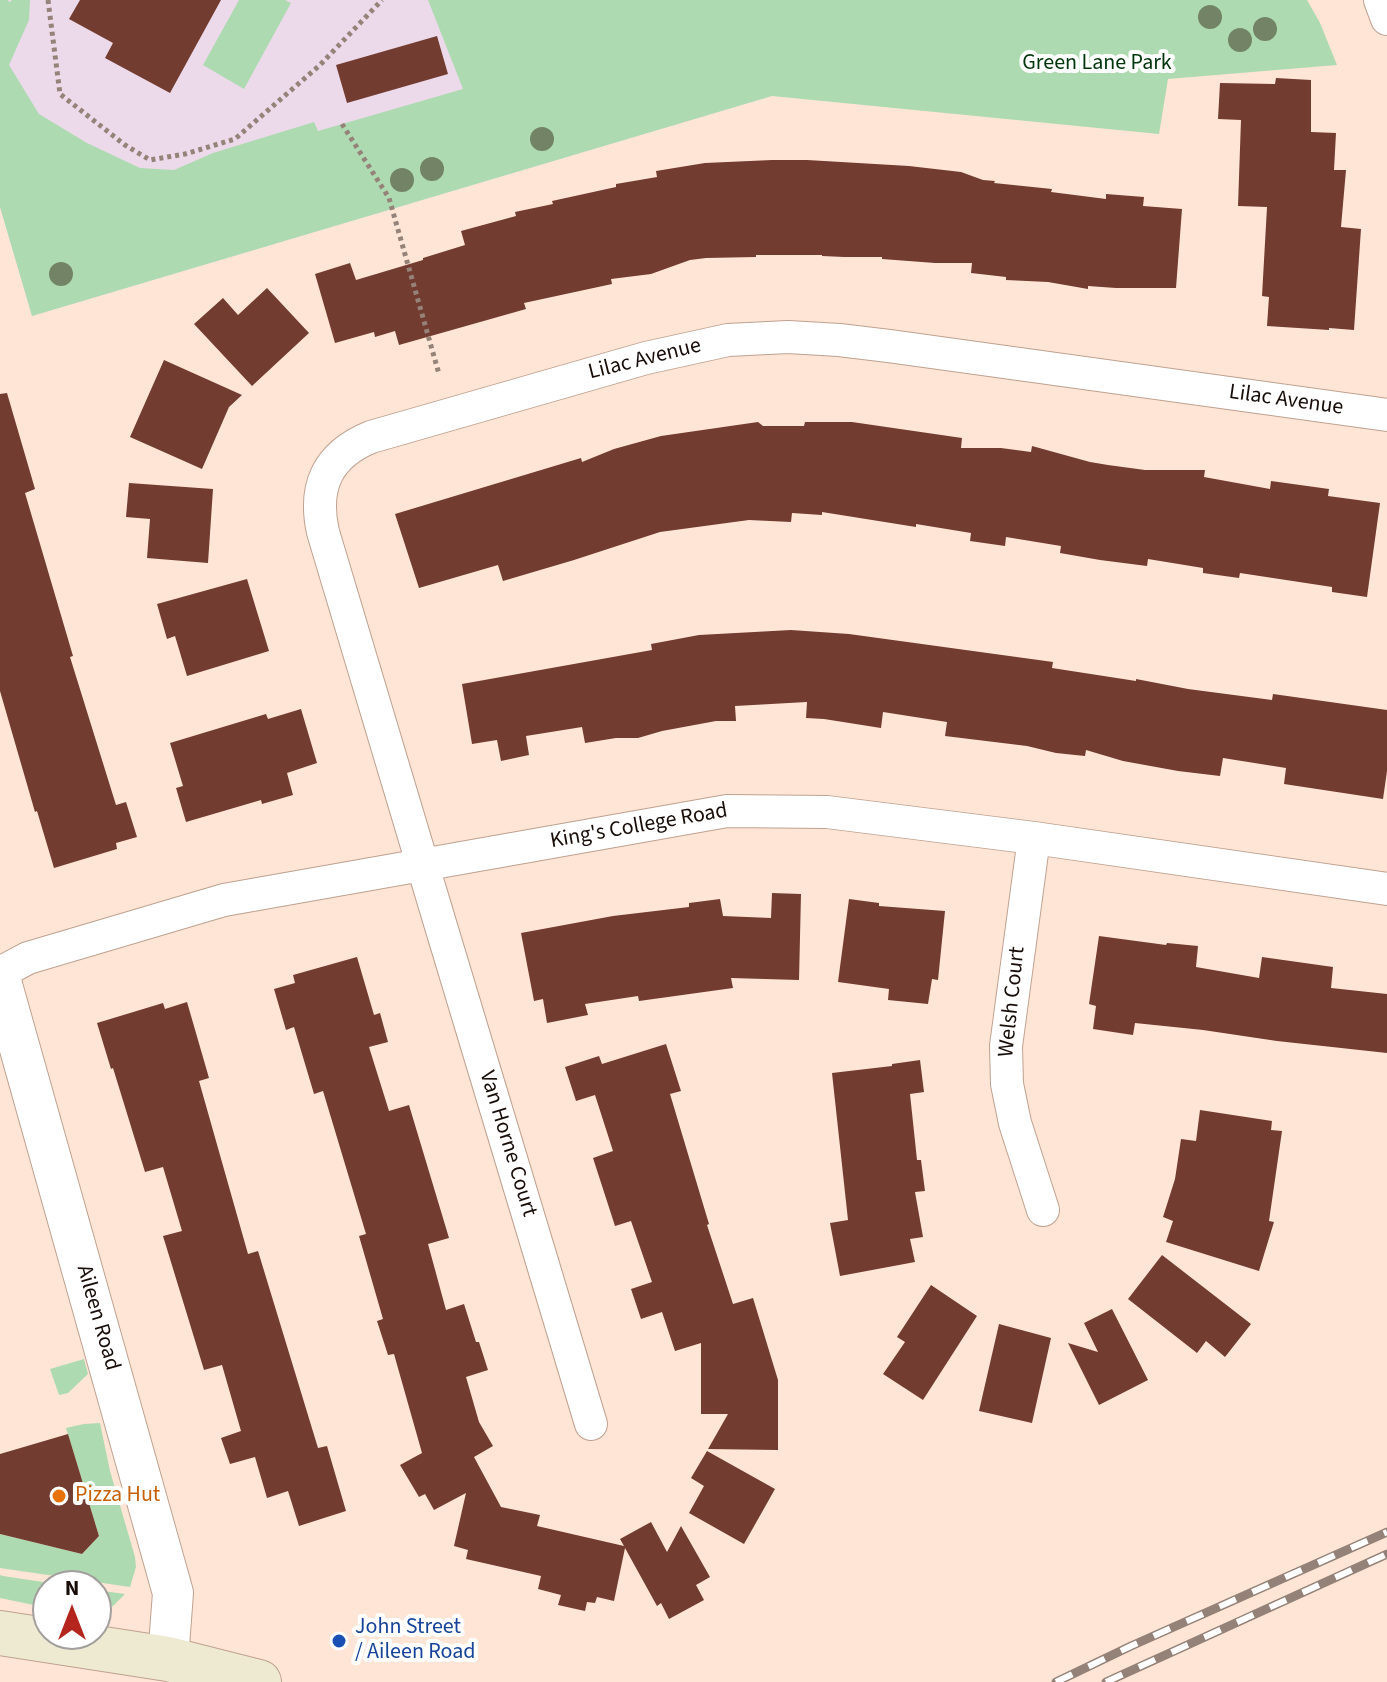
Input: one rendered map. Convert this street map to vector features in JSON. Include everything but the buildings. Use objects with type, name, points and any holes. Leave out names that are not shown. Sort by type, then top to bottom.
[{"type":"main road","points":[[0,1633],[168,1659],[259,1682]]},
{"type":"street","points":[[1380,0],[1387,19]]},
{"type":"street","name":"Lilac Avenue","points":[[423,864],[320,518],[325,475],[344,451],[357,443],[646,358],[728,340],[759,337],[839,340],[889,346],[1387,415]]},
{"type":"street","name":"King's College Road","points":[[0,976],[28,958],[224,900],[727,811],[827,812],[1034,838],[1387,889]]},
{"type":"street","name":"Welsh Court","points":[[1034,838],[1006,1046],[1007,1084],[1015,1123],[1043,1210]]},
{"type":"street","name":"Van Horne Court","points":[[423,864],[591,1424]]},
{"type":"street","name":"Aileen Road","points":[[0,976],[173,1593],[168,1659]]},
{"type":"path","points":[[48,0],[60,94],[125,145],[150,160],[185,154],[235,139],[320,65],[382,0]]},
{"type":"path","points":[[342,124],[389,198],[439,374]]},
{"type":"shaded area","points":[[0,0],[759,0],[772,96],[32,316],[0,207]]},
{"type":"green space","name":"Green Lane Park","points":[[0,0],[30,0],[29,20],[9,65],[39,114],[87,143],[140,168],[174,170],[213,153],[314,122],[318,131],[463,89],[428,0],[1307,0],[1337,65],[1168,79],[1159,134],[772,96],[32,316],[0,207]]},
{"type":"green space","points":[[239,0],[285,0],[291,3],[244,89],[203,65]]},
{"type":"green space","points":[[84,1359],[88,1374],[68,1393],[59,1395],[50,1369]]},
{"type":"green space","points":[[100,1423],[110,1471],[135,1557],[136,1567],[130,1587],[112,1584],[112,1570],[32,1570],[32,1573],[0,1568],[0,1534],[82,1554],[99,1536],[66,1428]]},
{"type":"green space","points":[[0,1575],[32,1580],[32,1605],[0,1598]]},
{"type":"green space","points":[[112,1592],[125,1594],[113,1606]]},
{"type":"railway","points":[[1056,1682],[1387,1532]]},
{"type":"railway","points":[[1106,1682],[1387,1554]]},
{"type":"place","name":"Pizza Hut","points":[[59,1496]]},
{"type":"place","name":"John Street / Aileen Road","points":[[339,1641]]}]
